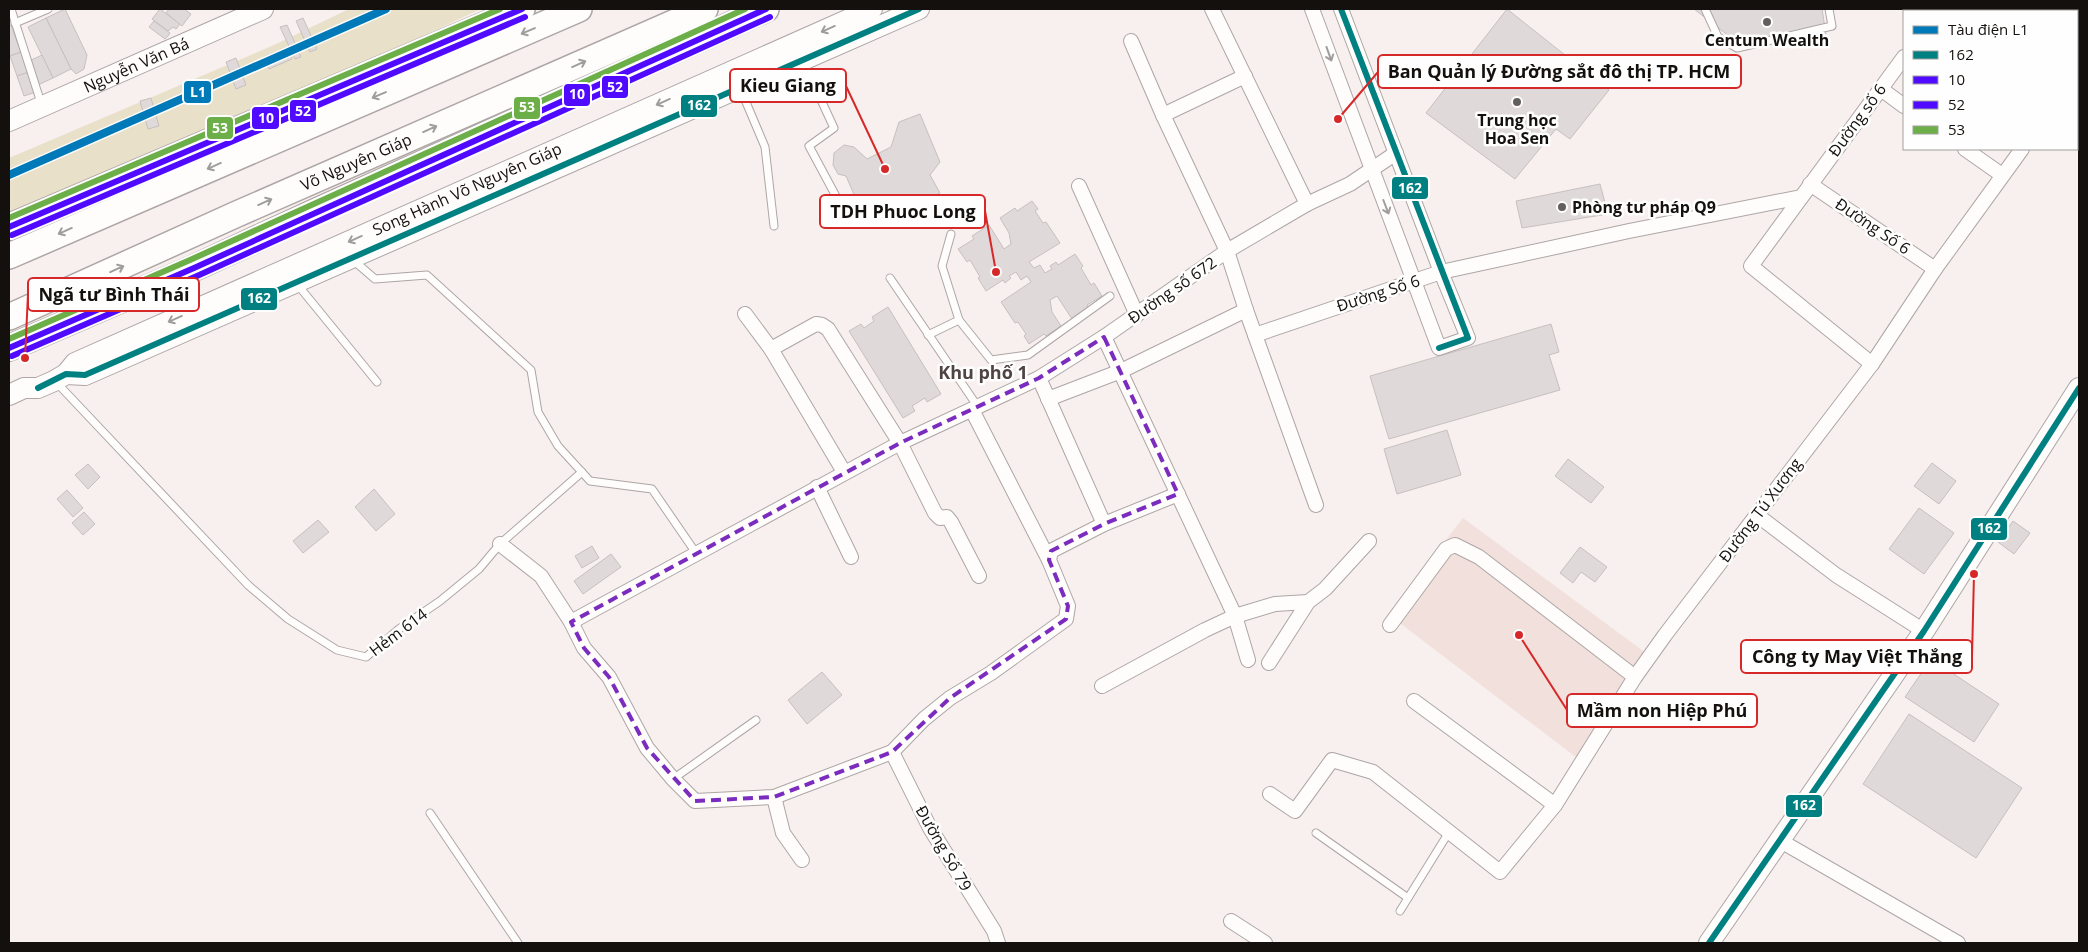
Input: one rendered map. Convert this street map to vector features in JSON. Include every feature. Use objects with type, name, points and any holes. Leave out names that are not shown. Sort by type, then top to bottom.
[{"type":"highway","points":[[9,227],[522,9]]},
{"type":"highway","points":[[9,256],[579,9]]},
{"type":"highway","name":"Võ Nguyên Giáp","points":[[9,317],[237,214],[705,9]]},
{"type":"highway","name":"Võ Nguyên Giáp","points":[[9,348],[194,268],[766,9]]},
{"type":"main road","name":"Nguyễn Văn Bá","points":[[9,121],[235,15],[263,9]]},
{"type":"main road","name":"Song Hành Võ Nguyên Giáp","points":[[53,381],[75,363],[872,9]]},
{"type":"main road","name":"Song Hành Võ Nguyên Giáp","points":[[9,395],[24,388],[85,375],[919,9]]},
{"type":"main road","points":[[9,410],[32,398],[53,381]]},
{"type":"main road","points":[[1709,943],[1924,632],[2079,388]]},
{"type":"street","points":[[1212,9],[1307,204]]},
{"type":"street","points":[[1312,9],[1439,348],[1468,338],[1440,272],[1341,9]]},
{"type":"street","points":[[1131,41],[1226,251],[1316,504]]},
{"type":"street","name":"Đường số 6","points":[[1872,364],[1751,266],[1903,58]]},
{"type":"street","points":[[1163,115],[1245,76]]},
{"type":"street","points":[[1881,89],[1903,105]]},
{"type":"street","points":[[1966,150],[2002,176]]},
{"type":"street","name":"Đường Tú Xương","points":[[1449,832],[1500,872],[1555,805],[1635,676],[1872,364],[1935,268],[2021,150]]},
{"type":"street","name":"Đường số 672","points":[[572,622],[844,472],[900,443],[1039,378],[1137,315],[1226,251],[1307,204],[1350,184],[1396,153]]},
{"type":"street","name":"Đường Số 6","points":[[1810,184],[1935,268]]},
{"type":"street","points":[[1079,186],[1137,315]]},
{"type":"street","name":"Đường Số 6","points":[[1255,335],[1440,272],[1629,230],[1801,197]]},
{"type":"street","points":[[1048,399],[1121,371],[1246,310]]},
{"type":"street","points":[[746,314],[770,349],[844,472]]},
{"type":"street","points":[[770,349],[816,324],[822,324],[828,329],[900,443],[935,513],[940,518],[947,517],[951,522],[979,576]]},
{"type":"street","points":[[1104,337],[1235,616],[1248,660]]},
{"type":"street","points":[[1039,378],[1104,524]]},
{"type":"street","points":[[500,544],[541,576],[572,622],[584,648],[609,677],[648,748],[673,780],[695,801],[774,797],[892,752],[924,719],[950,698],[991,673],[1066,619],[1068,606],[1049,560],[975,408]]},
{"type":"street","points":[[817,487],[851,557]]},
{"type":"street","points":[[1049,560],[1051,551],[1104,524],[1178,494]]},
{"type":"street","points":[[1757,515],[1836,575],[1924,632]]},
{"type":"street","points":[[1269,663],[1308,602],[1324,590],[1369,541]]},
{"type":"street","points":[[1390,625],[1446,550],[1455,545],[1479,557],[1635,676]]},
{"type":"street","points":[[1102,686],[1235,616],[1276,604],[1308,602]]},
{"type":"street","points":[[1414,701],[1555,805]]},
{"type":"street","name":"Đường Số 79","points":[[892,752],[930,828],[994,931],[998,943]]},
{"type":"street","points":[[1270,794],[1295,812],[1332,760],[1372,772],[1449,832]]},
{"type":"street","points":[[774,797],[783,833],[802,860]]},
{"type":"street","points":[[1779,840],[1958,943]]},
{"type":"street","points":[[1231,921],[1265,943]]},
{"type":"lane","points":[[11,9],[42,106]]},
{"type":"lane","points":[[15,23],[48,9]]},
{"type":"lane","points":[[1705,9],[1718,37],[1738,48],[1832,26],[1829,9]]},
{"type":"lane","points":[[802,60],[834,128],[809,146],[846,215]]},
{"type":"lane","points":[[740,88],[765,146],[774,226]]},
{"type":"lane","points":[[951,234],[942,266],[959,320],[991,360],[1028,354],[1110,296]]},
{"type":"lane","points":[[351,258],[375,279],[427,275],[531,370],[538,412],[558,446],[590,481],[652,489],[696,553]]},
{"type":"lane","points":[[890,278],[975,408]]},
{"type":"lane","points":[[296,283],[377,382]]},
{"type":"lane","points":[[928,335],[959,320]]},
{"type":"lane","name":"Hẻm 614","points":[[53,381],[248,585],[288,619],[337,650],[366,657],[399,629],[440,601],[479,569],[500,544]]},
{"type":"lane","points":[[500,544],[582,472]]},
{"type":"lane","points":[[673,780],[756,720]]},
{"type":"lane","points":[[430,813],[518,943]]},
{"type":"lane","points":[[1400,911],[1449,832]]},
{"type":"lane","points":[[1316,833],[1408,898]]},
{"type":"highlighted area","points":[[1104,337],[1178,494],[1104,524],[1051,551],[1049,560],[1068,606],[1066,619],[950,698],[892,752],[774,797],[695,801],[647,748],[609,677],[584,648],[571,622],[900,443],[1039,378]]},
{"type":"shaded area","points":[[349,9],[481,9],[9,215],[9,158],[274,45]]},
{"type":"shaded area","points":[[1463,518],[1650,656],[1577,758],[1388,614]]},
{"type":"building","points":[[65,9],[87,55],[84,69],[76,74],[71,69],[46,18]]},
{"type":"building","points":[[160,9],[180,24],[176,29],[173,27],[168,31],[152,19]]},
{"type":"building","points":[[169,9],[184,9],[191,14],[182,26],[166,13]]},
{"type":"building","name":"Trung học Hoa Sen","points":[[1507,9],[1609,90],[1570,139],[1556,129],[1515,179],[1426,113]]},
{"type":"building","name":"Centum Wealth","points":[[1694,9],[1822,9],[1826,34],[1742,46]]},
{"type":"building","points":[[46,18],[71,69],[53,78],[28,27]]},
{"type":"building","points":[[303,18],[317,49],[310,52],[296,21]]},
{"type":"building","points":[[154,21],[170,33],[165,39],[149,27]]},
{"type":"building","points":[[11,25],[21,52],[9,56],[9,26]]},
{"type":"building","points":[[287,25],[301,57],[295,59],[280,27]]},
{"type":"building","points":[[287,47],[292,59],[269,69],[264,57]]},
{"type":"building","points":[[21,52],[29,72],[17,76],[10,56]]},
{"type":"building","points":[[42,55],[53,78],[38,85],[27,62]]},
{"type":"building","points":[[236,58],[246,85],[236,89],[226,62]]},
{"type":"building","points":[[29,72],[36,92],[24,96],[17,76]]},
{"type":"building","points":[[151,98],[159,126],[148,129],[140,101]]},
{"type":"building","points":[[920,114],[940,162],[930,175],[940,193],[891,216],[886,205],[862,213],[846,176],[838,174],[833,165],[834,153],[844,145],[854,147],[867,159],[891,147],[899,122]]},
{"type":"building","name":"Phòng tư pháp Q9","points":[[1600,184],[1608,214],[1522,228],[1516,201]]},
{"type":"building","points":[[1032,201],[1038,209],[1035,211],[1043,223],[1046,222],[1060,243],[1029,262],[1034,268],[1040,265],[1045,273],[1052,269],[1050,266],[1056,262],[1058,265],[1075,254],[1083,266],[1081,268],[1091,285],[1094,283],[1102,296],[1087,305],[1089,308],[1072,319],[1057,296],[1050,300],[1052,312],[1061,326],[1029,344],[1024,336],[1026,334],[1018,322],[1015,323],[1001,302],[1031,282],[1027,276],[1021,280],[1016,272],[1009,276],[1011,278],[1005,283],[1003,280],[986,291],[970,260],[967,262],[958,249],[974,239],[972,236],[989,225],[1004,249],[1011,244],[1009,233],[1000,218],[1015,208],[1017,211]]},
{"type":"building","points":[[888,307],[941,394],[927,402],[925,398],[912,406],[915,411],[903,418],[849,331],[861,324],[864,328],[874,321],[872,317]]},
{"type":"building","points":[[1551,324],[1559,352],[1549,355],[1560,390],[1389,439],[1370,376]]},
{"type":"building","points":[[1447,430],[1461,475],[1397,494],[1384,449]]},
{"type":"building","points":[[1568,459],[1604,487],[1591,503],[1555,476]]},
{"type":"building","points":[[1932,463],[1956,481],[1939,504],[1914,486]]},
{"type":"building","points":[[88,464],[100,477],[88,489],[75,475]]},
{"type":"building","points":[[374,489],[395,514],[376,531],[355,507]]},
{"type":"building","points":[[67,490],[83,508],[73,517],[57,499]]},
{"type":"building","points":[[1919,508],[1954,533],[1924,574],[1889,549]]},
{"type":"building","points":[[84,512],[95,524],[83,535],[72,523]]},
{"type":"building","points":[[318,520],[329,532],[303,553],[293,541]]},
{"type":"building","points":[[2013,521],[2030,533],[2014,554],[1998,542]]},
{"type":"building","points":[[592,546],[599,558],[582,568],[575,556]]},
{"type":"building","points":[[1580,547],[1607,567],[1595,582],[1581,572],[1573,583],[1560,573]]},
{"type":"building","points":[[611,554],[621,567],[583,594],[574,581]]},
{"type":"building","points":[[1931,659],[1999,704],[1974,742],[1905,697]]},
{"type":"building","points":[[822,672],[842,695],[807,724],[788,700]]},
{"type":"building","points":[[1909,714],[2022,788],[1976,858],[1863,784]]},
{"type":"metro line","name":"L1","points":[[9,175],[386,9]]},
{"type":"transit line","name":"53","points":[[9,218],[500,9]]},
{"type":"transit line","name":"10","points":[[9,227],[522,9]]},
{"type":"transit line","name":"53","points":[[9,339],[190,260],[745,9]]},
{"type":"transit line","name":"10","points":[[9,348],[194,268],[766,9]]},
{"type":"transit line","name":"162","points":[[38,388],[66,374],[85,375],[919,9]]},
{"type":"transit line","name":"162","points":[[1341,9],[1468,338],[1439,348]]},
{"type":"transit line","name":"52","points":[[12,235],[525,17]]},
{"type":"transit line","name":"52","points":[[12,356],[197,276],[770,17]]},
{"type":"transit line","name":"162","points":[[1709,943],[1924,631],[2079,388]]},
{"type":"place","name":"Centum Wealth","points":[[1767,22]]},
{"type":"place","name":"Trung học Hoa Sen","points":[[1517,102]]},
{"type":"place","name":"Ban Quản lý Đường sắt đô thị TP. HCM","points":[[1338,119]]},
{"type":"place","name":"Kieu Giang","points":[[885,169]]},
{"type":"place","name":"Phòng tư pháp Q9","points":[[1562,207]]},
{"type":"place","name":"TDH Phuoc Long","points":[[996,272]]},
{"type":"place","name":"Ngã tư Bình Thái","points":[[25,358]]},
{"type":"place","name":"Công ty May Việt Thắng","points":[[1974,574]]},
{"type":"place","name":"Mầm non Hiệp Phú","points":[[1519,635]]},
{"type":"district","name":"Khu phố 1","points":[[983,373]]}]
